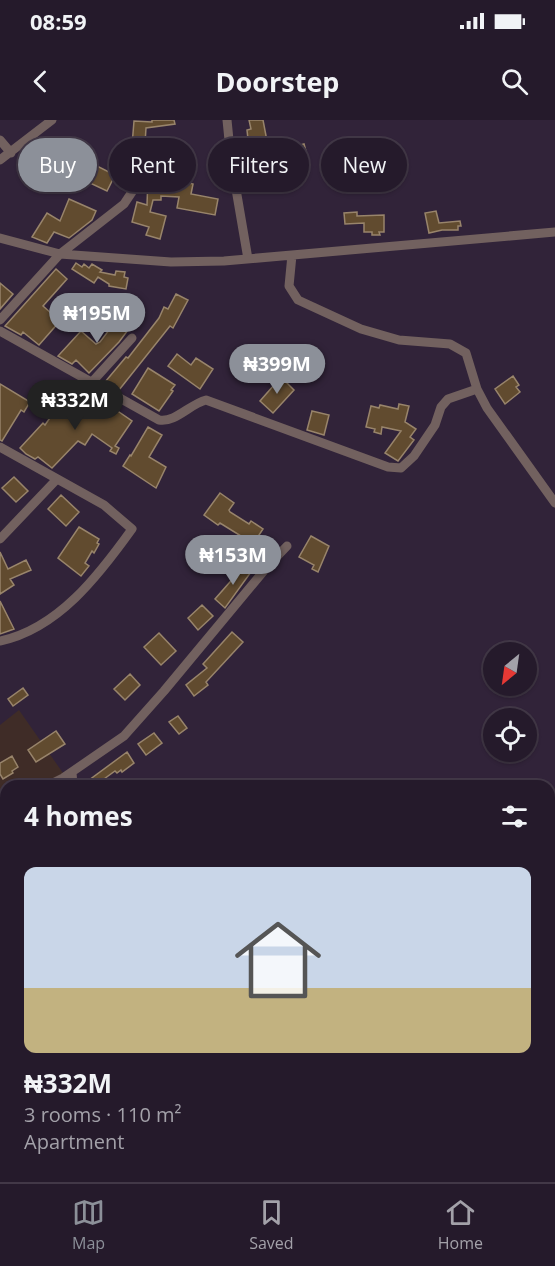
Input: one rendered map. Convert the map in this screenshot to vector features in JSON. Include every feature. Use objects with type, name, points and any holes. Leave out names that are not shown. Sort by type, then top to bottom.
[{"type":"street","points":[[0,160],[51,120]]},
{"type":"street","points":[[227,120],[231,160],[248,259]]},
{"type":"street","points":[[0,140],[11,153]]},
{"type":"street","points":[[0,320],[60,254],[124,204],[130,192]]},
{"type":"street","points":[[0,238],[60,254],[171,262],[248,259],[555,232]]},
{"type":"street","points":[[292,255],[289,286],[298,300],[361,329],[399,340],[450,344],[466,353],[477,389],[487,408],[555,503]]},
{"type":"street","points":[[0,331],[159,420],[164,421],[174,417],[198,402],[206,400],[388,467],[401,468],[414,456],[435,425],[441,407],[448,399],[477,389]]},
{"type":"street","points":[[92,382],[132,338]]},
{"type":"street","points":[[0,447],[104,505],[132,529],[110,561],[73,603],[19,637],[0,641]]},
{"type":"street","points":[[0,539],[57,478]]},
{"type":"street","points":[[58,780],[124,736],[287,546]]},
{"type":"street","points":[[72,772],[73,780]]},
{"type":"shaded area","points":[[19,710],[68,780],[0,780],[0,725]]},
{"type":"building","points":[[152,120],[174,120],[175,124],[146,128],[145,138],[133,138],[134,121],[152,122]]},
{"type":"building","points":[[249,120],[263,120],[266,138],[248,138],[247,130],[251,129]]},
{"type":"building","points":[[97,166],[109,172],[107,191],[97,186]]},
{"type":"building","points":[[147,192],[191,192],[191,194],[218,199],[215,215],[177,208],[179,197],[161,196],[161,200],[153,200],[150,212],[166,216],[160,239],[146,235],[149,227],[132,222],[137,202],[147,205]]},
{"type":"building","points":[[69,199],[96,211],[92,220],[69,238],[54,232],[47,243],[32,237],[47,213],[60,221]]},
{"type":"building","points":[[436,211],[439,223],[460,221],[461,226],[458,226],[458,230],[429,233],[425,213]]},
{"type":"building","points":[[357,212],[357,216],[384,215],[384,232],[379,232],[380,235],[372,235],[372,232],[364,232],[364,223],[345,224],[344,213]]},
{"type":"building","points":[[76,263],[82,267],[84,264],[89,268],[92,264],[102,270],[100,272],[115,275],[116,271],[125,272],[124,277],[128,278],[126,289],[109,286],[98,277],[94,283],[72,269]]},
{"type":"building","points":[[56,269],[67,279],[43,306],[60,321],[39,345],[23,332],[21,335],[5,326]]},
{"type":"building","points":[[0,283],[13,294],[0,309]]},
{"type":"building","points":[[176,294],[188,300],[173,328],[170,326],[119,390],[105,382],[126,357],[128,358],[159,318],[164,307],[168,309]]},
{"type":"building","points":[[125,309],[137,318],[119,342],[89,373],[76,360],[72,364],[58,356],[81,331],[96,344],[100,342]]},
{"type":"building","points":[[177,354],[191,365],[196,358],[213,369],[200,389],[168,366]]},
{"type":"building","points":[[148,368],[175,385],[159,411],[132,394]]},
{"type":"building","points":[[513,376],[519,385],[516,387],[520,392],[505,404],[495,389]]},
{"type":"building","points":[[281,377],[294,390],[273,413],[260,401]]},
{"type":"building","points":[[0,384],[30,402],[24,412],[21,410],[2,441],[0,440]]},
{"type":"building","points":[[50,399],[73,412],[77,405],[90,413],[100,399],[132,421],[115,446],[119,448],[116,454],[110,451],[112,448],[92,434],[85,445],[78,441],[52,468],[38,457],[35,459],[26,454],[20,448],[43,423],[45,425],[54,412],[46,407]]},
{"type":"building","points":[[399,404],[409,406],[405,422],[416,429],[410,437],[414,440],[398,461],[385,453],[401,431],[382,427],[381,434],[374,432],[375,429],[366,427],[371,406],[379,408],[380,405],[398,409]]},
{"type":"building","points":[[312,411],[329,415],[324,435],[307,430]]},
{"type":"building","points":[[148,427],[162,435],[149,457],[166,467],[156,488],[123,466]]},
{"type":"building","points":[[14,477],[28,491],[16,502],[2,488]]},
{"type":"building","points":[[220,493],[234,503],[230,512],[249,524],[251,521],[263,529],[257,538],[263,541],[259,548],[253,544],[249,550],[237,542],[241,536],[204,515]]},
{"type":"building","points":[[61,495],[79,512],[66,526],[48,509]]},
{"type":"building","points":[[79,527],[99,539],[94,553],[92,551],[85,563],[89,566],[81,576],[58,558]]},
{"type":"building","points":[[311,536],[329,546],[318,572],[312,569],[314,565],[299,557]]},
{"type":"building","points":[[0,552],[8,569],[26,560],[31,570],[10,579],[14,585],[0,594]]},
{"type":"building","points":[[239,564],[251,572],[225,608],[215,599],[237,574],[233,572]]},
{"type":"building","points":[[0,601],[14,629],[0,634]]},
{"type":"building","points":[[202,605],[213,616],[198,630],[188,618]]},
{"type":"building","points":[[232,632],[243,642],[206,682],[208,685],[194,696],[186,685],[207,668],[203,664]]},
{"type":"building","points":[[159,633],[176,651],[161,665],[144,647]]},
{"type":"building","points":[[130,674],[140,685],[125,700],[114,689]]},
{"type":"building","points":[[23,688],[28,695],[13,706],[8,699]]},
{"type":"building","points":[[178,716],[187,728],[179,734],[169,722]]},
{"type":"building","points":[[56,731],[65,744],[36,762],[28,750]]},
{"type":"building","points":[[154,733],[162,743],[146,755],[138,744]]},
{"type":"building","points":[[127,752],[134,763],[122,772],[121,770],[117,773],[115,771],[104,780],[89,780]]},
{"type":"building","points":[[12,756],[18,767],[3,779],[0,774],[0,763]]}]
